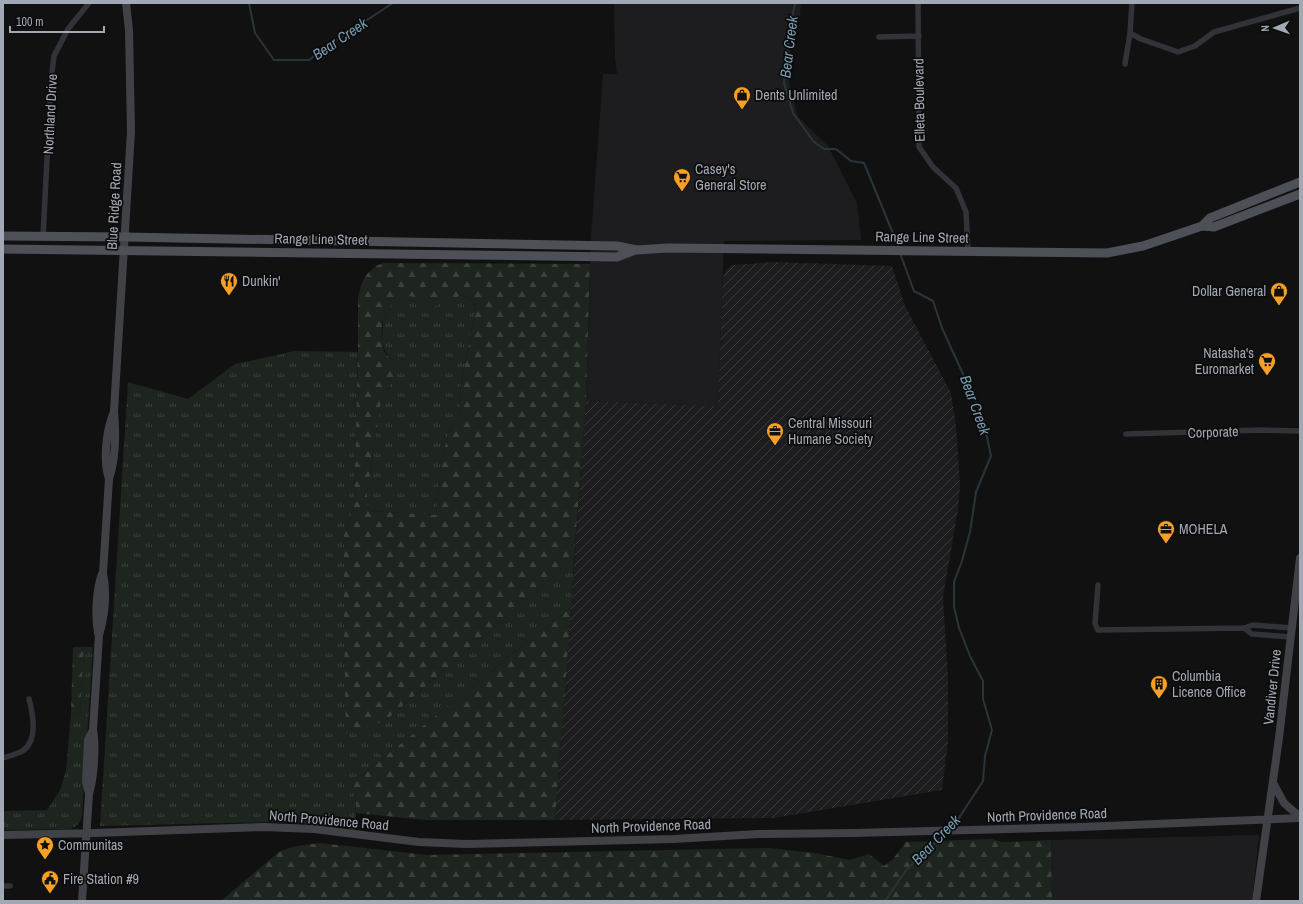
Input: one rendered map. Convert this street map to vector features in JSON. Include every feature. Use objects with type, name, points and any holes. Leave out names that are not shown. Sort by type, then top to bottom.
[{"type":"main road","name":"Range Line Street","points":[[1202,226],[1210,218],[1300,182]]},
{"type":"main road","name":"Range Line Street","points":[[3,236],[442,242],[618,246],[637,250],[668,248],[1107,253],[1143,246],[1202,226],[1214,227],[1300,194]]},
{"type":"main road","points":[[255,252],[273,245],[331,246],[347,241]]},
{"type":"main road","points":[[352,253],[366,247],[374,246],[434,247],[442,242]]},
{"type":"main road","name":"Range Line Street","points":[[3,249],[617,257],[637,250]]},
{"type":"street","name":"Northland Drive","points":[[43,237],[51,80],[54,56],[68,29],[89,3]]},
{"type":"street","name":"Blue Ridge Road","points":[[82,901],[89,794],[92,784],[95,740],[93,730],[99,635],[96,624],[99,583],[103,573],[109,479],[113,468],[116,425],[114,411],[131,132],[129,30],[126,3]]},
{"type":"street","name":"Elleta Boulevard","points":[[918,3],[919,147],[933,167],[956,188],[966,212],[968,252]]},
{"type":"street","points":[[1125,64],[1130,33],[1132,3]]},
{"type":"street","points":[[1130,33],[1141,39],[1178,52],[1195,46],[1214,32],[1300,8]]},
{"type":"street","points":[[879,37],[919,36]]},
{"type":"street","name":"Corporate","points":[[1126,434],[1262,430],[1300,431]]},
{"type":"street","name":"Vandiver Drive","points":[[1256,901],[1279,738],[1300,558]]},
{"type":"street","points":[[1098,585],[1095,624],[1098,630],[1244,628],[1253,625],[1292,628]]},
{"type":"street","points":[[1244,628],[1252,634],[1291,637]]},
{"type":"street","points":[[3,758],[25,750],[32,739],[33,712],[29,699]]},
{"type":"street","points":[[1273,783],[1284,803],[1300,817]]},
{"type":"street","name":"North Providence Road","points":[[3,835],[264,827],[314,829],[419,842],[466,844],[674,839],[758,834],[1014,829],[1164,824],[1300,817]]},
{"type":"street","points":[[3,886],[10,886]]},
{"type":"shaded area","points":[[614,3],[801,3],[800,16],[787,63],[790,88],[798,117],[828,146],[857,203],[861,240],[724,241],[718,406],[586,401],[591,236],[603,74],[617,74],[615,57]]},
{"type":"shaded area","points":[[773,262],[892,266],[905,306],[951,393],[956,426],[960,485],[958,510],[943,597],[948,677],[948,741],[942,790],[774,818],[555,820],[586,401],[718,406],[723,278],[726,269],[732,265]]},
{"type":"shaded area","points":[[1259,835],[1252,901],[1052,901],[1051,840]]},
{"type":"green space","points":[[383,263],[590,264],[586,401],[574,558],[385,721],[346,733],[344,535],[354,507],[358,298],[362,282],[368,273],[376,266]],"holes":[[[461,295],[470,298],[476,307],[459,396],[461,411],[459,419],[450,428],[442,457],[436,515],[369,511],[367,494],[382,394],[393,381],[397,368],[395,362],[385,353],[384,350],[382,341],[382,322],[384,316],[398,298],[416,297],[433,306]]]},
{"type":"green space","points":[[461,295],[470,298],[476,307],[459,395],[461,411],[459,419],[450,428],[442,457],[436,515],[369,511],[367,494],[382,393],[390,386],[393,360],[386,353],[382,343],[383,319],[397,298],[416,297],[433,306]]},
{"type":"green space","points":[[295,351],[358,352],[354,507],[344,535],[385,721],[574,558],[571,607],[352,783],[356,805],[355,831],[337,825],[270,822],[100,826],[128,382],[188,399],[235,364]]},
{"type":"green space","points":[[571,607],[555,820],[425,820],[356,813],[352,783]]},
{"type":"green space","points":[[73,647],[84,647],[80,713],[71,715]]},
{"type":"green space","points":[[84,647],[93,647],[82,815],[80,820],[77,825],[70,829],[3,830],[3,811],[47,810],[60,790],[66,771],[71,715],[80,713]]},
{"type":"green space","points":[[992,839],[1002,842],[1051,840],[1052,901],[221,901],[280,851],[296,846],[320,843],[427,855],[770,848],[814,853],[850,860],[869,854],[884,866],[893,859],[906,842]]},
{"type":"waterway","name":"Bear Creek","points":[[249,3],[255,33],[274,60],[309,60],[393,3]]},
{"type":"waterway","name":"Bear Creek","points":[[795,3],[790,28],[784,83],[793,113],[814,142],[824,149],[836,149],[851,161],[864,163],[899,248]]},
{"type":"waterway","name":"Bear Creek","points":[[900,253],[914,291],[933,301],[942,328],[983,418],[991,456],[976,492],[970,532],[962,561],[954,582],[954,607],[959,628],[970,656],[983,681],[983,699],[992,730],[985,756],[983,781],[957,821],[950,828]]},
{"type":"waterway","name":"Bear Creek","points":[[885,901],[907,869],[945,833]]},
{"type":"place","name":"Dents Unlimited","points":[[742,110]]},
{"type":"place","name":"Casey's General Store","points":[[682,192]]},
{"type":"place","name":"Dunkin'","points":[[229,296]]},
{"type":"place","name":"Dollar General","points":[[1279,306]]},
{"type":"place","name":"Natasha's Euromarket","points":[[1267,376]]},
{"type":"place","name":"Central Missouri Humane Society","points":[[775,446]]},
{"type":"place","name":"MOHELA","points":[[1166,544]]},
{"type":"place","name":"Columbia Licence Office","points":[[1159,699]]},
{"type":"place","name":"Communitas","points":[[45,860]]},
{"type":"place","name":"Fire Station #9","points":[[50,894]]}]
